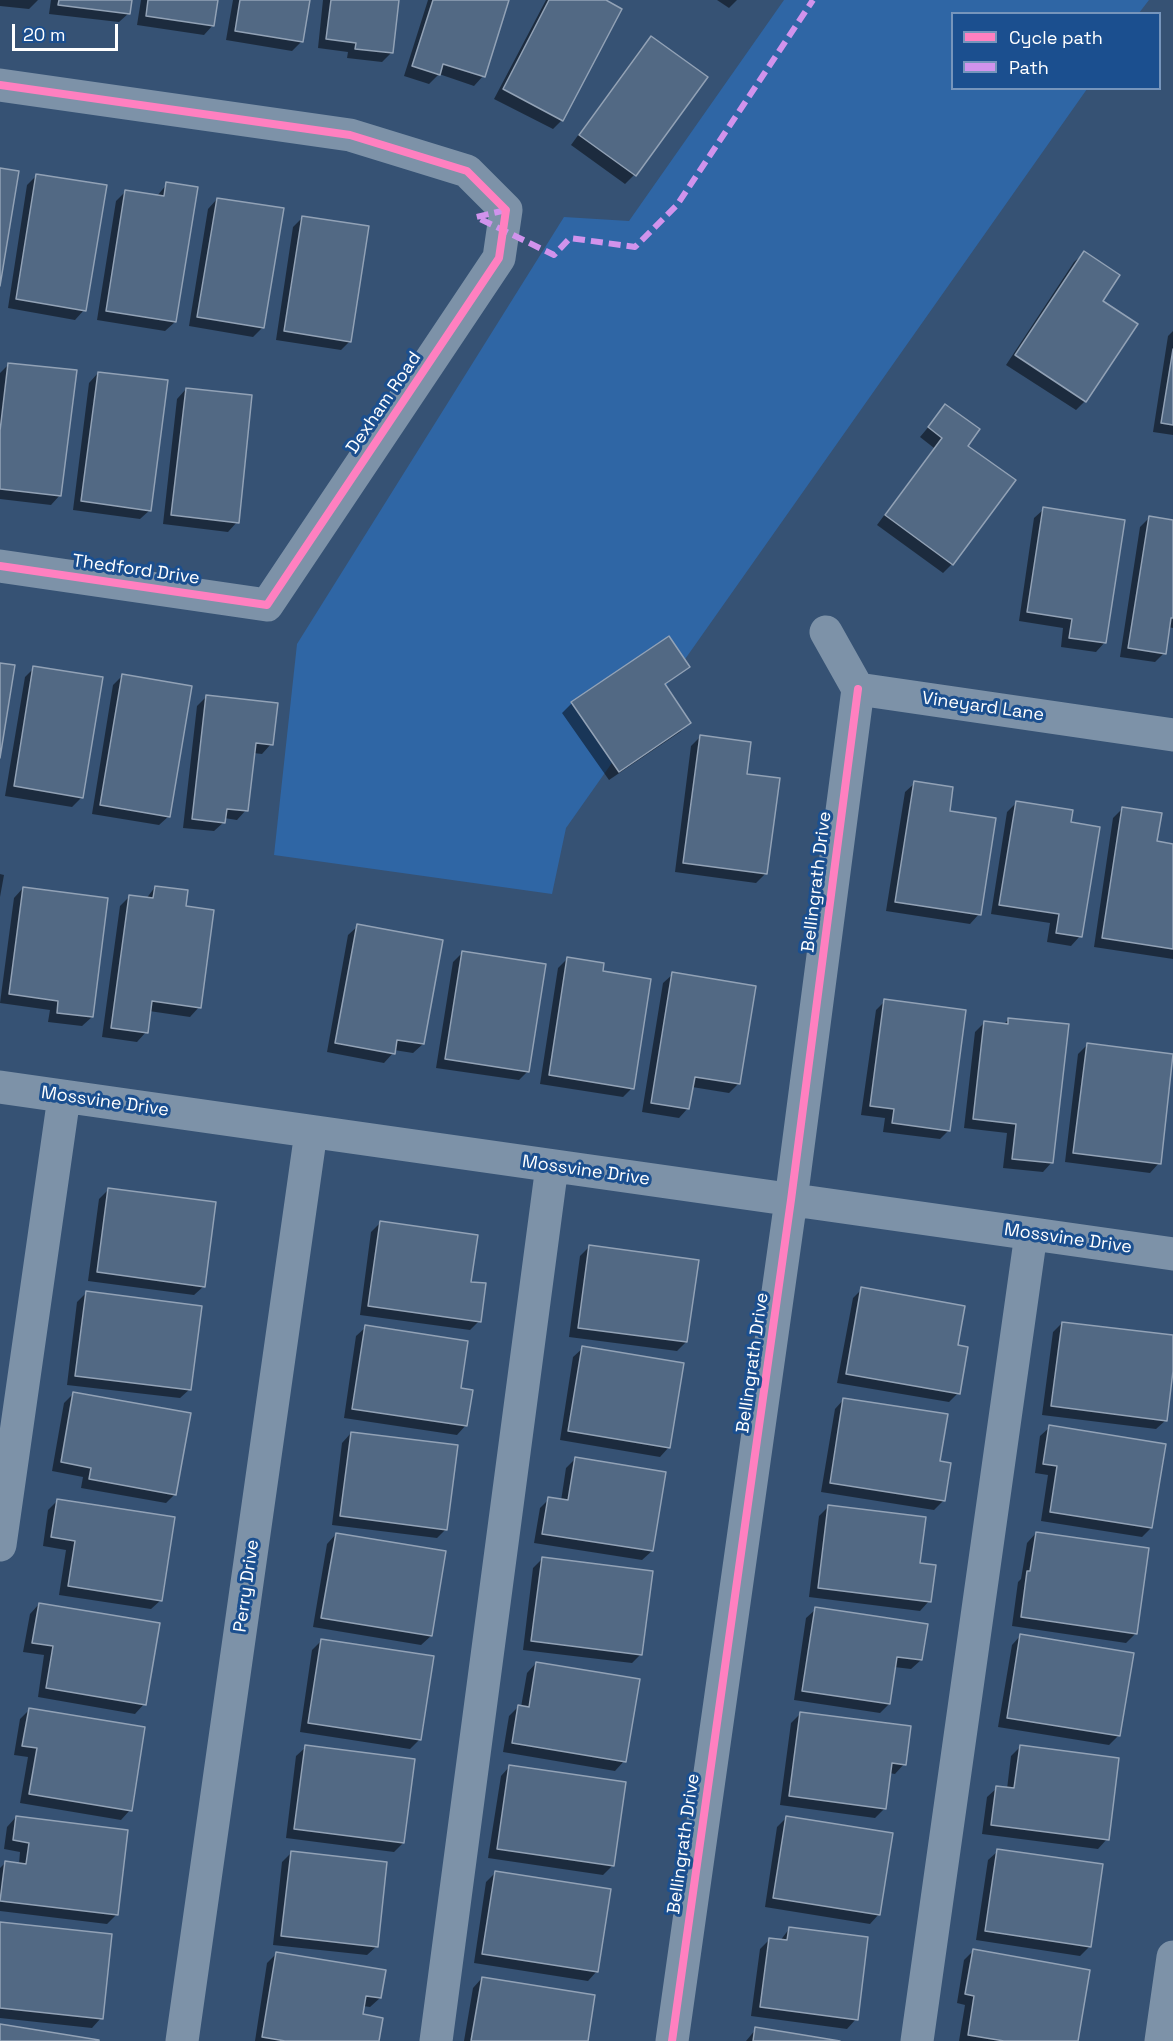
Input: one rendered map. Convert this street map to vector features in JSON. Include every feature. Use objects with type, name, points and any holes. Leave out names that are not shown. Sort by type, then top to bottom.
[{"type":"street","name":"Dexham Road","points":[[0,85],[350,135],[467,171],[506,210],[499,258],[267,604]]},
{"type":"street","name":"Thedford Drive","points":[[0,566],[267,604]]},
{"type":"street","points":[[826,632],[858,689]]},
{"type":"street","name":"Vineyard Lane","points":[[858,689],[1173,735]]},
{"type":"street","name":"Bellingrath Drive","points":[[672,2041],[791,1200],[858,689]]},
{"type":"street","name":"Mossvine Drive","points":[[0,1087],[1173,1254]]},
{"type":"street","points":[[0,1545],[64,1096]]},
{"type":"street","name":"Perry Drive","points":[[182,2041],[311,1132]]},
{"type":"street","points":[[436,2041],[552,1166]]},
{"type":"street","points":[[917,2041],[1031,1234]]},
{"type":"street","points":[[1161,2041],[1173,1957]]},
{"type":"shaded area","points":[[784,0],[1149,0],[1140,12],[951,12],[951,90],[1086,90],[566,828],[552,894],[274,855],[297,644],[564,217],[629,221]]},
{"type":"building","points":[[59,0],[132,0],[130,14],[58,5]]},
{"type":"building","points":[[148,0],[218,0],[214,26],[146,16]]},
{"type":"building","points":[[240,0],[310,0],[303,42],[235,31]]},
{"type":"building","points":[[331,0],[399,0],[393,53],[355,49],[356,43],[326,39]]},
{"type":"building","points":[[433,0],[509,0],[485,77],[443,64],[440,75],[412,66]]},
{"type":"building","points":[[549,0],[606,0],[622,9],[563,121],[503,89]]},
{"type":"building","points":[[651,36],[708,77],[636,176],[579,135]]},
{"type":"building","points":[[0,168],[19,171],[0,286]]},
{"type":"building","points":[[36,174],[107,185],[86,311],[16,299]]},
{"type":"building","points":[[166,182],[198,187],[176,322],[106,311],[125,190],[164,196]]},
{"type":"building","points":[[217,198],[284,208],[264,328],[197,317]]},
{"type":"building","points":[[302,216],[369,226],[351,342],[284,331]]},
{"type":"building","points":[[1084,251],[1120,275],[1103,301],[1138,324],[1086,402],[1015,355]]},
{"type":"building","points":[[1173,349],[1173,425],[1161,423]]},
{"type":"building","points":[[8,363],[77,370],[61,496],[0,489],[0,431]]},
{"type":"building","points":[[98,372],[168,380],[151,511],[81,501]]},
{"type":"building","points":[[186,388],[252,395],[239,523],[171,515]]},
{"type":"building","points":[[945,404],[980,429],[968,446],[1016,480],[953,565],[885,515],[942,438],[928,427]]},
{"type":"building","points":[[1043,507],[1125,520],[1106,643],[1069,638],[1072,619],[1027,612]]},
{"type":"building","points":[[1149,516],[1173,520],[1173,618],[1171,618],[1166,654],[1128,648]]},
{"type":"building","points":[[669,636],[690,667],[665,684],[691,723],[619,772],[571,702]]},
{"type":"building","points":[[0,663],[15,665],[0,758]]},
{"type":"building","points":[[33,666],[103,677],[83,798],[14,786]]},
{"type":"building","points":[[122,674],[192,686],[170,817],[100,805]]},
{"type":"building","points":[[206,695],[278,703],[273,745],[256,743],[248,811],[227,809],[225,823],[192,819]]},
{"type":"building","points":[[700,735],[751,742],[747,774],[780,778],[767,874],[683,863]]},
{"type":"building","points":[[914,781],[953,787],[950,811],[996,818],[981,915],[895,902]]},
{"type":"building","points":[[1016,801],[1073,810],[1071,822],[1100,827],[1082,937],[1056,933],[1059,914],[999,905]]},
{"type":"building","points":[[1122,807],[1162,813],[1157,841],[1173,844],[1173,949],[1102,938]]},
{"type":"building","points":[[155,886],[188,890],[186,906],[214,910],[201,1008],[152,1001],[148,1033],[111,1028],[129,895],[153,898]]},
{"type":"building","points":[[23,887],[108,898],[93,1017],[57,1013],[58,1001],[9,994]]},
{"type":"building","points":[[357,924],[443,940],[424,1044],[397,1040],[395,1054],[335,1043]]},
{"type":"building","points":[[462,951],[546,964],[529,1072],[445,1059]]},
{"type":"building","points":[[567,957],[604,963],[603,971],[651,979],[634,1089],[549,1075]]},
{"type":"building","points":[[672,972],[756,986],[740,1084],[695,1077],[689,1109],[651,1103]]},
{"type":"building","points":[[884,999],[966,1010],[950,1131],[892,1123],[894,1109],[870,1106]]},
{"type":"building","points":[[1008,1018],[1069,1024],[1053,1163],[1012,1159],[1016,1124],[973,1119],[984,1021],[1008,1024]]},
{"type":"building","points":[[1087,1043],[1173,1054],[1161,1164],[1073,1153]]},
{"type":"building","points":[[108,1188],[216,1202],[205,1287],[97,1272]]},
{"type":"building","points":[[380,1221],[478,1235],[471,1282],[486,1283],[481,1322],[368,1306]]},
{"type":"building","points":[[589,1245],[699,1260],[687,1342],[578,1328]]},
{"type":"building","points":[[861,1287],[965,1306],[958,1345],[968,1347],[960,1394],[846,1374]]},
{"type":"building","points":[[86,1291],[202,1306],[191,1390],[75,1376]]},
{"type":"building","points":[[1062,1322],[1173,1335],[1173,1371],[1167,1421],[1051,1406]]},
{"type":"building","points":[[365,1325],[468,1341],[461,1388],[473,1390],[467,1426],[352,1409]]},
{"type":"building","points":[[582,1346],[684,1363],[670,1448],[568,1431]]},
{"type":"building","points":[[73,1392],[191,1413],[176,1495],[89,1479],[91,1468],[61,1462]]},
{"type":"building","points":[[843,1398],[948,1414],[940,1461],[951,1463],[945,1501],[830,1483]]},
{"type":"building","points":[[1049,1425],[1166,1444],[1152,1528],[1050,1512],[1057,1466],[1043,1464]]},
{"type":"building","points":[[351,1432],[458,1445],[447,1530],[340,1516]]},
{"type":"building","points":[[575,1457],[666,1472],[653,1551],[542,1534],[548,1497],[568,1500]]},
{"type":"building","points":[[57,1499],[175,1517],[162,1601],[68,1586],[75,1541],[51,1537]]},
{"type":"building","points":[[828,1505],[926,1517],[920,1563],[936,1565],[931,1602],[818,1588]]},
{"type":"building","points":[[1036,1532],[1149,1548],[1137,1634],[1021,1617],[1027,1571],[1030,1571]]},
{"type":"building","points":[[336,1533],[446,1551],[432,1636],[321,1618]]},
{"type":"building","points":[[542,1557],[653,1571],[642,1655],[531,1641]]},
{"type":"building","points":[[39,1603],[160,1623],[146,1705],[46,1688],[53,1646],[32,1643]]},
{"type":"building","points":[[815,1607],[928,1624],[922,1660],[897,1657],[890,1704],[802,1691]]},
{"type":"building","points":[[1020,1634],[1134,1653],[1120,1736],[1007,1718]]},
{"type":"building","points":[[321,1639],[434,1656],[421,1740],[308,1723]]},
{"type":"building","points":[[536,1662],[640,1679],[626,1762],[512,1743],[518,1705],[529,1707]]},
{"type":"building","points":[[29,1708],[145,1727],[132,1811],[29,1794],[37,1748],[22,1746]]},
{"type":"building","points":[[800,1712],[911,1726],[906,1765],[892,1763],[886,1809],[789,1796]]},
{"type":"building","points":[[305,1745],[415,1759],[404,1843],[294,1829]]},
{"type":"building","points":[[1020,1745],[1119,1758],[1109,1840],[991,1825],[996,1786],[1014,1788]]},
{"type":"building","points":[[509,1765],[626,1782],[614,1866],[497,1849]]},
{"type":"building","points":[[16,1816],[128,1830],[118,1915],[0,1901],[5,1861],[26,1864],[29,1843],[13,1840]]},
{"type":"building","points":[[786,1816],[893,1833],[880,1915],[773,1898]]},
{"type":"building","points":[[997,1849],[1103,1864],[1091,1947],[985,1931]]},
{"type":"building","points":[[291,1851],[387,1862],[378,1947],[281,1936]]},
{"type":"building","points":[[495,1871],[611,1889],[598,1972],[482,1954]]},
{"type":"building","points":[[0,1922],[112,1934],[103,2019],[0,2008]]},
{"type":"building","points":[[789,1927],[868,1937],[858,2020],[760,2007],[769,1938],[787,1940]]},
{"type":"building","points":[[973,1949],[1090,1970],[1078,2041],[1004,2041],[968,2035],[974,1996],[965,1994]]},
{"type":"building","points":[[276,1952],[386,1970],[381,1998],[366,1996],[363,2014],[383,2018],[379,2041],[285,2041],[262,2037]]},
{"type":"building","points":[[482,1977],[595,1995],[588,2041],[471,2041]]},
{"type":"building","points":[[0,2024],[99,2040],[99,2041],[0,2041]]},
{"type":"building","points":[[755,2027],[840,2041],[753,2041]]},
{"type":"marked path","points":[[506,210],[476,217],[554,255],[570,238],[635,247],[677,205],[813,0]]},
{"type":"cycle path","points":[[0,85],[350,135],[467,171],[506,210],[499,258],[267,605],[0,566]]},
{"type":"cycle path","points":[[672,2041],[791,1200],[858,689]]}]
